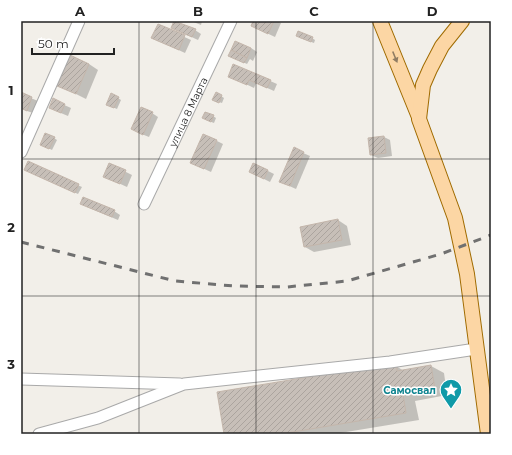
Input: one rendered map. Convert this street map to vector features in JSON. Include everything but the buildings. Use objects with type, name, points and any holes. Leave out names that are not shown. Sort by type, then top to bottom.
[{"type":"main road","points":[[380,21],[420,119],[455,218],[467,274],[476,349],[486,392],[488,434]]},
{"type":"main road","points":[[420,119],[423,85],[427,74],[442,46],[462,21]]},
{"type":"street","points":[[21,152],[79,21]]},
{"type":"street","name":"улица 8 Марта","points":[[144,204],[231,21]]},
{"type":"street","points":[[21,379],[184,384],[390,362],[476,349]]},
{"type":"street","points":[[39,434],[98,418],[184,384]]},
{"type":"railway","points":[[21,242],[175,281],[234,286],[287,287],[347,281],[441,254],[491,235]]},
{"type":"place","name":"Самосвал","points":[[451,410]]}]
